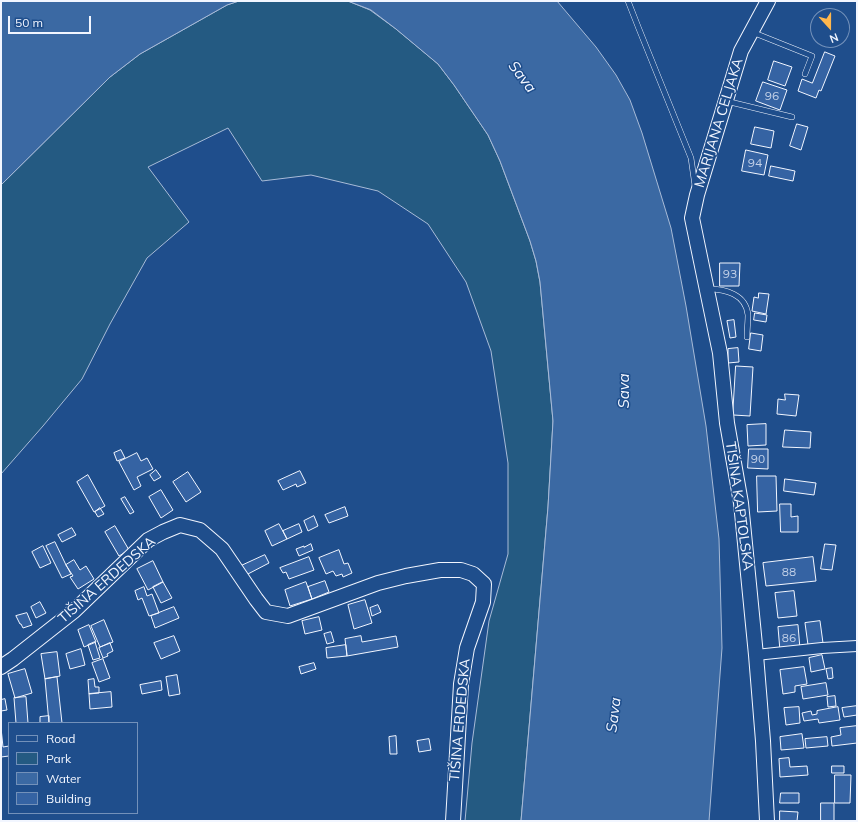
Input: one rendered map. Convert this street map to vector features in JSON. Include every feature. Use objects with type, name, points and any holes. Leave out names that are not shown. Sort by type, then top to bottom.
[{"type":"main road","points":[[751,32],[768,1]]},
{"type":"main road","name":"MARIJANA CELJAKA","points":[[696,194],[741,50],[751,32]]},
{"type":"main road","name":"TIŠINA KAPTOLSKA","points":[[696,194],[692,218],[720,353],[727,423],[741,503],[756,655],[763,741],[767,821]]},
{"type":"main road","name":"TIŠINA ERDEDSKA","points":[[1,667],[74,611],[148,540],[162,532],[180,525],[200,530],[222,549],[266,612],[288,616],[378,583],[406,576],[440,570],[461,570],[473,574],[484,584],[483,602],[467,648],[461,684],[453,821]]},
{"type":"street","points":[[756,655],[857,646]]},
{"type":"lane","points":[[628,1],[691,158],[696,194]]},
{"type":"lane","points":[[751,32],[812,56],[805,74]]},
{"type":"lane","points":[[725,101],[792,117]]},
{"type":"lane","points":[[707,289],[717,289],[734,293],[743,301],[748,313],[747,337]]},
{"type":"green space","points":[[239,1],[348,1],[370,10],[396,29],[438,64],[488,135],[500,161],[530,241],[540,282],[553,421],[548,507],[521,821],[465,821],[472,743],[489,621],[508,554],[508,463],[491,351],[466,282],[428,224],[378,191],[311,175],[262,181],[228,128],[148,167],[189,222],[147,258],[110,324],[82,379],[1,474],[1,185],[110,77],[140,54],[227,5]]},
{"type":"water","points":[[1,1],[239,1],[227,5],[140,54],[110,77],[1,185]]},
{"type":"water","name":"Sava","points":[[348,1],[557,1],[596,47],[616,75],[630,100],[642,133],[671,228],[706,426],[719,539],[722,648],[709,821],[521,821],[548,507],[553,421],[540,282],[536,261],[500,161],[488,135],[454,85],[438,64],[396,29],[371,10]]},
{"type":"building","points":[[825,52],[835,56],[821,91],[819,90],[816,98],[798,91],[802,79],[812,83]]},
{"type":"building","points":[[774,61],[792,67],[785,86],[768,80]]},
{"type":"building","points":[[763,82],[787,90],[780,110],[756,101]]},
{"type":"building","points":[[797,124],[808,127],[801,150],[790,146]]},
{"type":"building","points":[[755,127],[774,131],[771,148],[751,144]]},
{"type":"building","points":[[746,150],[768,155],[764,175],[742,171]]},
{"type":"building","points":[[771,166],[795,171],[793,181],[769,176]]},
{"type":"building","points":[[720,263],[740,263],[739,286],[720,286]]},
{"type":"building","points":[[759,293],[769,294],[766,314],[752,311],[754,297],[758,298]]},
{"type":"building","points":[[755,313],[767,315],[766,322],[754,320]]},
{"type":"building","points":[[734,320],[736,337],[730,338],[727,321]]},
{"type":"building","points":[[751,333],[763,335],[761,351],[749,349]]},
{"type":"building","points":[[738,348],[739,362],[728,363],[728,349]]},
{"type":"building","points":[[736,366],[753,367],[750,416],[733,415]]},
{"type":"building","points":[[785,394],[799,395],[796,416],[777,414],[778,399],[785,400]]},
{"type":"building","points":[[766,424],[766,445],[748,446],[747,425]]},
{"type":"building","points":[[785,430],[811,432],[810,448],[783,447]]},
{"type":"building","points":[[749,449],[768,449],[768,469],[748,468]]},
{"type":"building","points":[[121,450],[125,458],[117,461],[114,453]]},
{"type":"building","points":[[137,453],[141,461],[147,458],[153,469],[137,477],[141,486],[134,490],[119,462]]},
{"type":"building","points":[[156,470],[161,477],[154,481],[150,475]]},
{"type":"building","points":[[300,471],[306,483],[297,487],[296,484],[283,490],[278,481]]},
{"type":"building","points":[[188,472],[201,492],[186,502],[173,482]]},
{"type":"building","points":[[88,475],[105,506],[94,512],[77,482]]},
{"type":"building","points":[[757,476],[776,476],[777,511],[758,512]]},
{"type":"building","points":[[785,479],[816,483],[814,495],[784,491]]},
{"type":"building","points":[[161,490],[173,510],[161,518],[149,497]]},
{"type":"building","points":[[125,497],[134,512],[130,514],[121,499]]},
{"type":"building","points":[[780,504],[791,504],[791,517],[798,516],[798,532],[781,532]]},
{"type":"building","points":[[345,507],[348,516],[329,523],[325,515]]},
{"type":"building","points":[[100,508],[104,514],[98,517],[95,512]]},
{"type":"building","points":[[314,516],[318,526],[308,531],[304,521]]},
{"type":"building","points":[[279,524],[287,539],[272,546],[265,531]]},
{"type":"building","points":[[299,524],[302,532],[287,539],[283,531]]},
{"type":"building","points":[[115,526],[129,550],[119,556],[105,532]]},
{"type":"building","points":[[72,528],[76,535],[62,542],[58,535]]},
{"type":"building","points":[[55,542],[71,574],[62,578],[46,546]]},
{"type":"building","points":[[311,544],[313,550],[299,556],[296,549]]},
{"type":"building","points":[[825,544],[836,545],[832,570],[821,569]]},
{"type":"building","points":[[43,546],[51,563],[40,568],[32,552]]},
{"type":"building","points":[[339,550],[344,564],[348,563],[352,573],[343,577],[342,574],[336,576],[333,571],[326,574],[319,558]]},
{"type":"building","points":[[265,555],[269,563],[246,575],[241,566]]},
{"type":"building","points":[[309,557],[314,570],[289,579],[286,572],[283,573],[280,568]]},
{"type":"building","points":[[813,557],[816,581],[766,586],[763,563]]},
{"type":"building","points":[[74,560],[80,570],[86,566],[94,579],[78,589],[70,577],[73,576],[66,565]]},
{"type":"building","points":[[153,561],[163,582],[148,590],[137,569]]},
{"type":"building","points":[[325,581],[329,592],[312,599],[308,587]]},
{"type":"building","points":[[163,582],[172,598],[161,603],[153,587]]},
{"type":"building","points":[[306,582],[312,599],[290,606],[285,590]]},
{"type":"building","points":[[144,587],[147,596],[152,594],[159,613],[149,616],[142,598],[138,600],[135,591]]},
{"type":"building","points":[[794,591],[797,616],[778,618],[775,593]]},
{"type":"building","points":[[365,600],[372,623],[354,629],[348,605]]},
{"type":"building","points":[[40,602],[46,613],[36,618],[31,607]]},
{"type":"building","points":[[378,605],[381,612],[372,616],[370,608]]},
{"type":"building","points":[[174,607],[179,618],[155,628],[151,616]]},
{"type":"building","points":[[27,613],[32,625],[23,628],[16,616]]},
{"type":"building","points":[[319,617],[322,630],[305,634],[302,621]]},
{"type":"building","points":[[104,620],[113,642],[100,647],[91,626]]},
{"type":"building","points":[[820,621],[823,643],[808,645],[805,623]]},
{"type":"building","points":[[89,625],[96,642],[84,647],[78,630]]},
{"type":"building","points":[[798,625],[800,649],[780,651],[778,627]]},
{"type":"building","points":[[331,632],[334,642],[327,644],[324,634]]},
{"type":"building","points":[[174,636],[180,651],[161,659],[154,643]]},
{"type":"building","points":[[361,636],[362,642],[396,636],[398,647],[347,656],[345,639]]},
{"type":"building","points":[[95,642],[100,658],[93,660],[88,645]]},
{"type":"building","points":[[110,643],[113,651],[107,654],[108,656],[103,658],[99,648]]},
{"type":"building","points":[[346,645],[347,656],[327,658],[326,648]]},
{"type":"building","points":[[81,649],[85,665],[70,669],[66,654]]},
{"type":"building","points":[[57,652],[60,676],[45,679],[41,654]]},
{"type":"building","points":[[822,655],[825,669],[811,672],[809,658]]},
{"type":"building","points":[[103,659],[110,678],[99,682],[92,663]]},
{"type":"building","points":[[314,663],[316,669],[301,674],[299,667]]},
{"type":"building","points":[[804,667],[807,684],[795,686],[795,692],[783,694],[780,670]]},
{"type":"building","points":[[832,668],[833,678],[828,679],[826,669]]},
{"type":"building","points":[[25,669],[32,693],[15,698],[8,674]]},
{"type":"building","points":[[177,675],[180,694],[169,696],[166,677]]},
{"type":"building","points":[[57,677],[62,722],[49,722],[45,679]]},
{"type":"building","points":[[94,679],[95,687],[99,687],[99,693],[89,694],[88,680]]},
{"type":"building","points":[[161,681],[162,690],[142,694],[140,685]]},
{"type":"building","points":[[826,683],[828,695],[803,699],[801,687]]},
{"type":"building","points":[[111,692],[112,707],[90,709],[89,694]]},
{"type":"building","points":[[835,696],[836,706],[828,707],[827,697]]},
{"type":"building","points":[[26,697],[28,722],[16,722],[14,698]]},
{"type":"building","points":[[5,699],[7,710],[1,711],[1,700]]},
{"type":"building","points":[[857,706],[857,715],[844,717],[842,708]]},
{"type":"building","points":[[799,707],[800,723],[786,725],[784,708]]},
{"type":"building","points":[[838,707],[840,720],[819,723],[818,719],[804,721],[802,713],[811,711],[812,715],[817,714],[817,711]]},
{"type":"building","points":[[49,716],[49,722],[40,722],[40,717]]},
{"type":"building","points":[[857,726],[857,743],[832,746],[831,737],[841,735],[840,728]]},
{"type":"building","points":[[1,728],[3,747],[8,746],[8,756],[1,757]]},
{"type":"building","points":[[802,734],[804,748],[781,750],[780,737]]},
{"type":"building","points":[[396,736],[397,754],[390,754],[389,737]]},
{"type":"building","points":[[827,737],[828,746],[806,748],[805,739]]},
{"type":"building","points":[[429,739],[431,750],[419,752],[417,741]]},
{"type":"building","points":[[789,758],[790,767],[807,766],[808,775],[780,777],[779,759]]},
{"type":"building","points":[[832,766],[844,766],[844,773],[832,773]]},
{"type":"building","points":[[835,775],[851,775],[850,803],[835,803]]},
{"type":"building","points":[[781,793],[799,793],[799,803],[780,803]]},
{"type":"building","points":[[821,803],[834,803],[834,821],[821,821]]},
{"type":"building","points":[[780,811],[798,812],[797,821],[780,821]]}]
